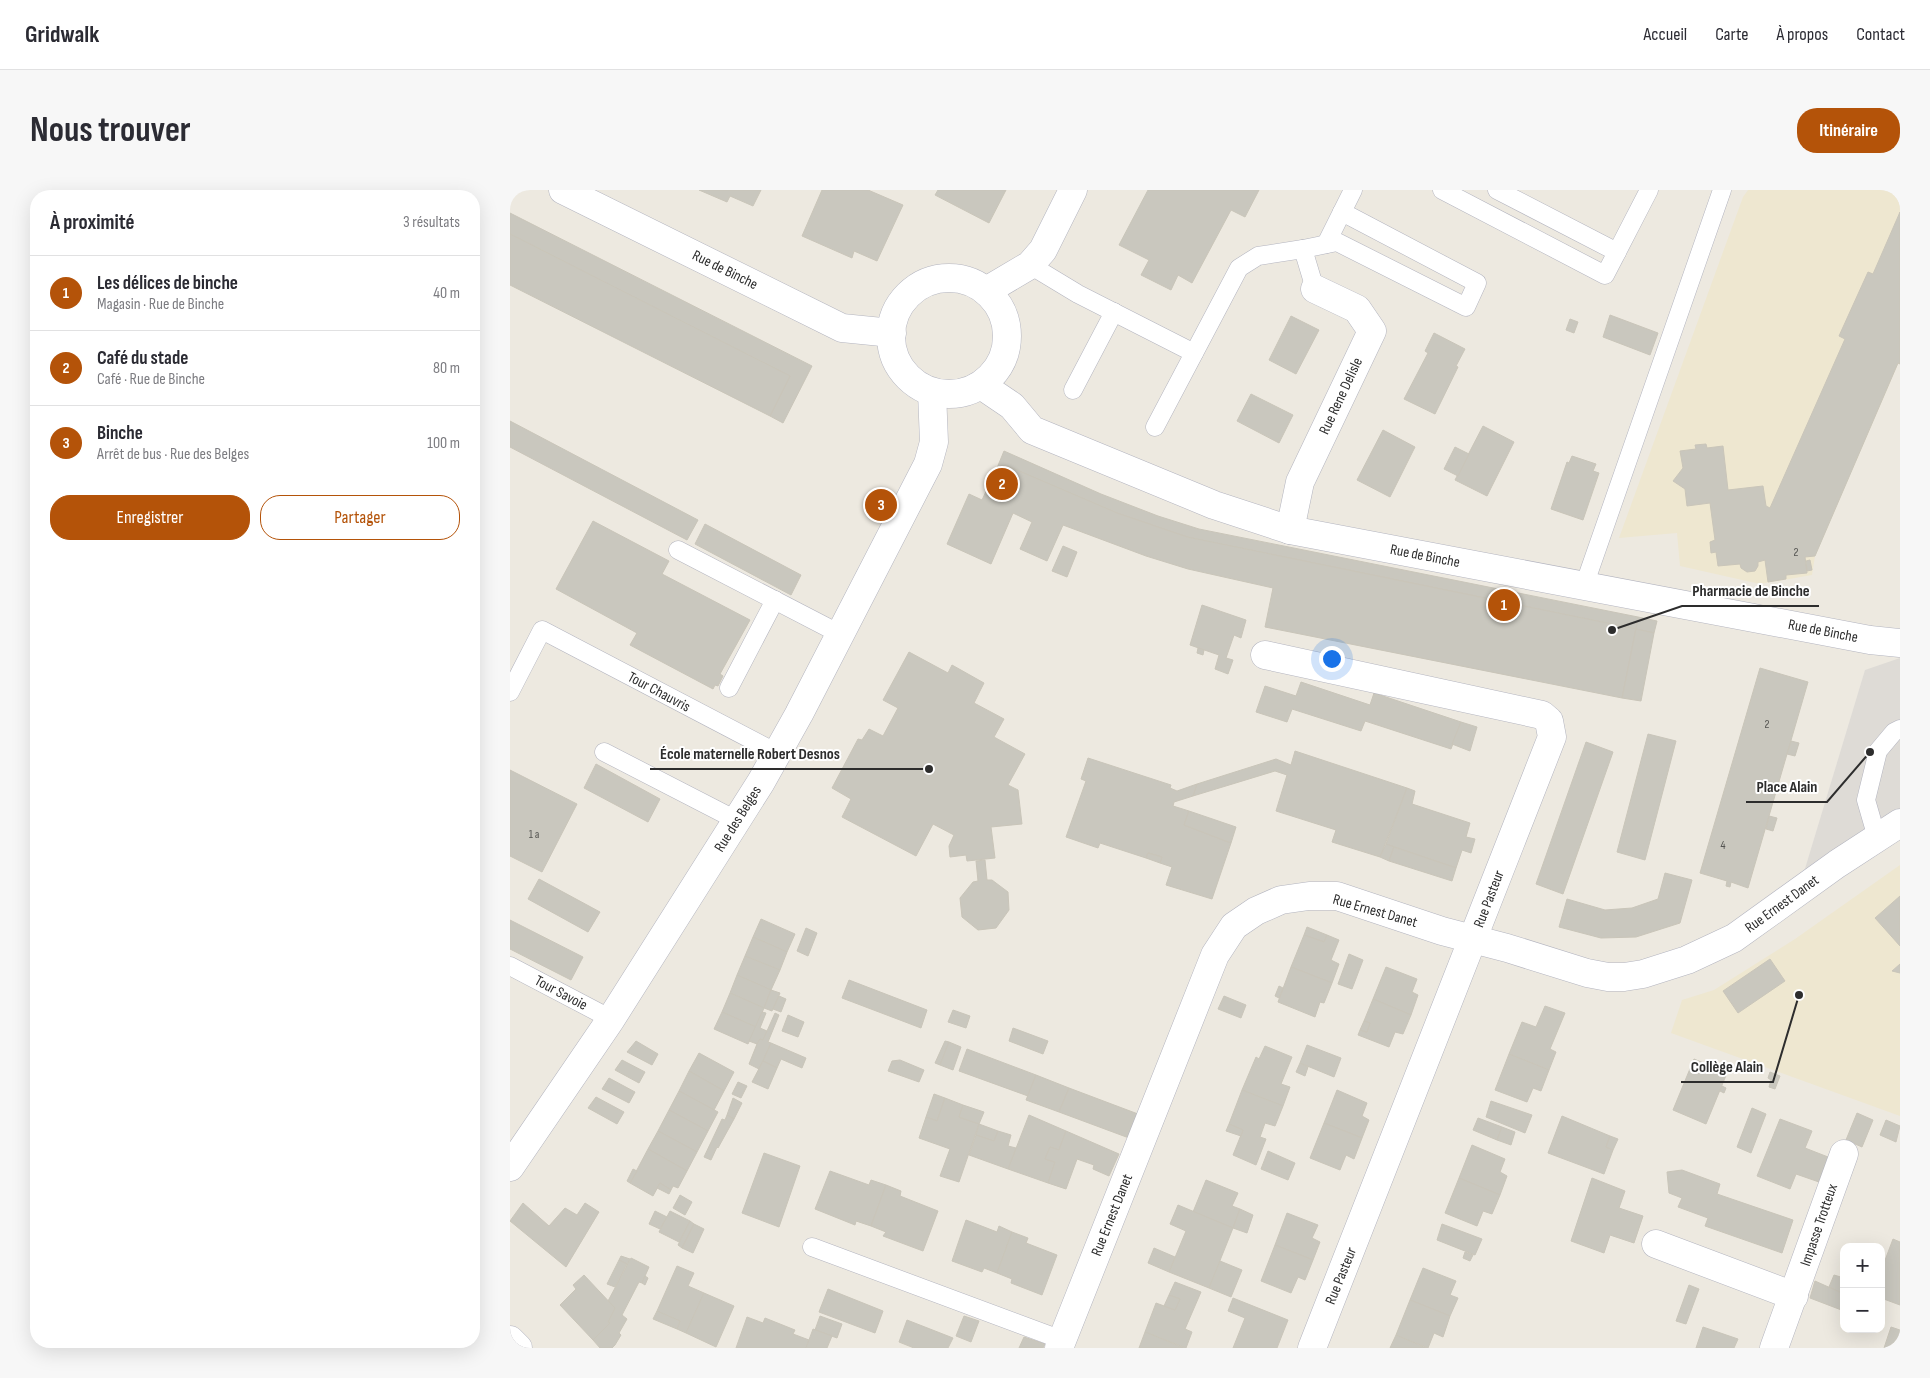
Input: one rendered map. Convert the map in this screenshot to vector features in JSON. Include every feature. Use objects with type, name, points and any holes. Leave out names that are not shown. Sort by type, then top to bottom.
[{"type":"street","name":"Rue de Binche","points":[[563,190],[842,328],[892,333]]},
{"type":"street","points":[[986,291],[1030,265],[1043,250],[1073,190]]},
{"type":"street","points":[[958,278],[969,281],[986,291],[1000,308],[1007,330],[1007,342],[996,371],[980,385],[953,395],[932,392],[912,382],[898,365],[891,343],[894,314],[907,295],[925,283],[938,279],[958,278]]},
{"type":"street","name":"Rue Rene Delisle","points":[[1290,530],[1300,482],[1372,331],[1357,309],[1315,289]]},
{"type":"street","name":"Rue de Binche","points":[[980,385],[1012,406],[1032,430],[1214,505],[1290,530],[1870,640],[1900,643]]},
{"type":"street","name":"Rue des Belges","points":[[510,1167],[611,1019],[738,821],[777,753],[928,464],[934,442],[932,392]]},
{"type":"street","name":"Rue Pasteur","points":[[1265,655],[1542,715],[1549,721],[1552,738],[1312,1348]]},
{"type":"street","name":"Rue Ernest Danet","points":[[1060,1344],[1215,955],[1234,926],[1256,911],[1281,900],[1308,896],[1337,896],[1473,940],[1608,977],[1624,977],[1643,974],[1687,960],[1734,938],[1837,864],[1900,823]]},
{"type":"street","name":"Impasse Trotteux","points":[[1774,1348],[1844,1154]]},
{"type":"street","points":[[1656,1244],[1794,1296]]},
{"type":"street","points":[[510,1340],[518,1348]]},
{"type":"lane","points":[[1326,244],[1353,190]]},
{"type":"lane","points":[[1442,190],[1605,275],[1646,191]]},
{"type":"lane","points":[[1497,190],[1617,252]]},
{"type":"lane","points":[[1584,586],[1722,190]]},
{"type":"lane","points":[[1155,427],[1239,268],[1258,256],[1337,242],[1466,307],[1477,283],[1342,212]]},
{"type":"lane","points":[[1303,249],[1315,289]]},
{"type":"lane","points":[[1030,265],[1078,294],[1194,353]]},
{"type":"lane","points":[[1073,390],[1114,312]]},
{"type":"lane","points":[[678,550],[840,634]]},
{"type":"lane","points":[[729,688],[775,600]]},
{"type":"lane","name":"Tour Chauvris","points":[[510,692],[542,630],[777,753]]},
{"type":"lane","points":[[1877,838],[1866,800],[1878,751],[1894,732],[1900,730]]},
{"type":"lane","points":[[604,752],[738,821]]},
{"type":"lane","name":"Tour Savoie","points":[[510,966],[611,1019]]},
{"type":"lane","points":[[812,1247],[1060,1344]]},
{"type":"shaded area","points":[[1748,190],[1900,190],[1900,364],[1898,364],[1815,556],[1812,575],[1760,584],[1680,566],[1677,533],[1619,538],[1743,197]]},
{"type":"shaded area","points":[[1900,658],[1900,834],[1804,872],[1865,670]]},
{"type":"shaded area","points":[[1900,865],[1900,1116],[1671,1033],[1682,1000],[1714,990],[1795,939]]},
{"type":"building","points":[[699,190],[761,190],[753,206],[730,196],[727,202]]},
{"type":"building","points":[[822,190],[868,190],[903,205],[877,261],[854,251],[852,258],[802,236]]},
{"type":"building","points":[[938,190],[1006,190],[989,223],[935,195]]},
{"type":"building","points":[[1148,190],[1259,190],[1245,217],[1231,210],[1192,283],[1178,275],[1171,290],[1141,275],[1149,260],[1119,245]]},
{"type":"building","points":[[1900,212],[1900,364],[1898,363],[1815,556],[1805,557],[1807,573],[1786,575],[1786,579],[1768,582],[1765,560],[1758,562],[1755,571],[1747,572],[1741,568],[1740,564],[1718,566],[1716,552],[1711,553],[1710,542],[1715,540],[1710,503],[1687,506],[1685,489],[1673,481],[1683,468],[1680,451],[1696,449],[1695,445],[1706,444],[1707,448],[1723,446],[1728,490],[1763,486],[1766,506],[1770,508],[1845,339],[1839,336],[1868,272],[1873,274]]},
{"type":"building","points":[[510,213],[812,366],[783,423],[770,416],[790,376],[510,234]]},
{"type":"building","points":[[510,234],[790,376],[770,416],[510,285]]},
{"type":"building","points":[[1610,315],[1658,333],[1650,355],[1603,337]]},
{"type":"building","points":[[1291,316],[1319,330],[1296,374],[1269,360]]},
{"type":"building","points":[[1570,319],[1578,322],[1574,333],[1566,330]]},
{"type":"building","points":[[1434,333],[1465,349],[1435,414],[1404,399],[1428,353],[1425,351]]},
{"type":"building","points":[[1251,394],[1293,415],[1279,443],[1237,421]]},
{"type":"building","points":[[510,421],[698,520],[687,540],[510,447]]},
{"type":"building","points":[[1483,426],[1514,442],[1487,496],[1455,480]]},
{"type":"building","points":[[1383,430],[1415,447],[1390,497],[1357,480]]},
{"type":"building","points":[[1455,447],[1469,454],[1458,476],[1444,469]]},
{"type":"building","points":[[1004,451],[1101,494],[1158,516],[1199,529],[1638,617],[1636,629],[1187,537],[1117,513],[1005,465],[997,468]]},
{"type":"building","points":[[1572,456],[1596,464],[1593,471],[1599,473],[1583,520],[1551,509],[1567,462],[1569,463]]},
{"type":"building","points":[[1005,465],[1117,513],[1187,537],[1636,629],[1622,698],[1265,627],[1273,588],[1188,569],[1146,556],[1063,525],[1047,561],[1020,549],[1032,522],[1013,513],[991,564],[947,544],[969,494],[982,500],[997,468]]},
{"type":"building","points":[[593,521],[669,561],[662,574],[750,620],[720,674],[723,676],[718,686],[715,685],[713,689],[630,645],[637,633],[556,589]]},
{"type":"building","points":[[705,524],[801,575],[791,595],[695,544]]},
{"type":"building","points":[[1063,546],[1077,552],[1067,577],[1052,571]]},
{"type":"building","points":[[1810,560],[1812,570],[1807,571],[1806,561]]},
{"type":"building","points":[[1202,605],[1246,620],[1241,638],[1234,635],[1226,658],[1233,660],[1228,674],[1215,669],[1219,655],[1190,645]]},
{"type":"building","points":[[1638,617],[1657,621],[1654,633],[1636,629]]},
{"type":"building","points":[[1636,629],[1654,633],[1641,701],[1622,698]]},
{"type":"building","points":[[1198,648],[1204,650],[1203,655],[1197,653]]},
{"type":"building","points":[[909,652],[948,673],[952,665],[984,683],[974,703],[1004,719],[994,737],[1025,754],[1008,785],[1018,790],[1022,824],[991,827],[995,858],[967,861],[966,855],[950,857],[949,846],[954,835],[933,824],[916,856],[842,817],[851,799],[832,788],[858,739],[862,740],[869,729],[883,736],[898,708],[883,700]]},
{"type":"building","points":[[1760,668],[1808,682],[1748,888],[1731,882],[1730,887],[1726,886],[1727,881],[1700,873]]},
{"type":"building","points":[[1301,682],[1370,705],[1374,693],[1461,722],[1451,749],[1365,721],[1361,731],[1292,709],[1287,722],[1256,712],[1265,686],[1296,696]]},
{"type":"building","points":[[1461,722],[1477,727],[1470,751],[1452,744]]},
{"type":"building","points":[[1648,734],[1676,741],[1645,860],[1617,852]]},
{"type":"building","points":[[1791,741],[1799,743],[1795,756],[1787,754]]},
{"type":"building","points":[[1586,742],[1613,752],[1563,894],[1536,884]]},
{"type":"building","points":[[1295,751],[1407,788],[1380,857],[1332,842],[1336,830],[1276,811],[1287,775],[1275,771],[1193,796],[1197,784],[1276,759],[1291,765]]},
{"type":"building","points":[[1088,758],[1171,785],[1170,788],[1177,791],[1197,784],[1193,796],[1174,802],[1173,806],[1189,811],[1184,825],[1231,843],[1212,899],[1166,885],[1172,867],[1160,863],[1162,857],[1148,853],[1146,858],[1100,843],[1098,848],[1066,837],[1086,781],[1081,779]]},
{"type":"building","points":[[596,764],[660,799],[648,822],[584,788]]},
{"type":"building","points":[[510,770],[577,804],[542,872],[510,856]]},
{"type":"building","points":[[1407,788],[1415,791],[1412,804],[1470,823],[1466,837],[1475,839],[1471,853],[1462,850],[1456,868],[1386,844]]},
{"type":"building","points":[[1189,811],[1236,827],[1231,843],[1184,825]]},
{"type":"building","points":[[1769,816],[1777,818],[1773,831],[1766,829]]},
{"type":"building","points":[[1386,844],[1394,847],[1389,861],[1380,857]]},
{"type":"building","points":[[1394,847],[1456,868],[1452,881],[1389,861]]},
{"type":"building","points":[[1148,853],[1162,857],[1160,863],[1146,858]]},
{"type":"building","points":[[985,860],[987,880],[992,880],[1008,892],[1009,910],[996,928],[978,930],[962,917],[960,898],[973,882],[978,881],[976,861]]},
{"type":"building","points":[[1665,873],[1692,880],[1680,923],[1636,937],[1601,938],[1559,927],[1567,899],[1605,910],[1632,908],[1658,899]]},
{"type":"building","points":[[539,879],[600,912],[588,932],[528,899]]},
{"type":"building","points":[[1900,896],[1900,946],[1875,918]]},
{"type":"building","points":[[761,919],[795,934],[787,952],[753,937]]},
{"type":"building","points":[[510,920],[583,957],[571,980],[510,949]]},
{"type":"building","points":[[1307,927],[1327,935],[1324,942],[1304,935]]},
{"type":"building","points":[[806,928],[817,933],[808,956],[797,951]]},
{"type":"building","points":[[1304,935],[1324,942],[1327,935],[1339,940],[1331,960],[1339,964],[1332,983],[1291,967]]},
{"type":"building","points":[[753,937],[787,952],[780,970],[745,956]]},
{"type":"building","points":[[1349,954],[1363,960],[1352,989],[1338,984]]},
{"type":"building","points":[[745,956],[780,970],[771,990],[737,975]]},
{"type":"building","points":[[1770,959],[1785,981],[1738,1013],[1723,991]]},
{"type":"building","points":[[1900,964],[1900,973],[1892,971]]},
{"type":"building","points":[[1291,967],[1332,983],[1324,1003],[1320,1002],[1315,1017],[1278,1002]]},
{"type":"building","points":[[1386,967],[1417,979],[1412,992],[1418,995],[1411,1015],[1373,999]]},
{"type":"building","points":[[737,975],[771,990],[764,1008],[730,993]]},
{"type":"building","points":[[849,980],[927,1010],[921,1028],[842,998]]},
{"type":"building","points":[[1279,986],[1283,988],[1279,998],[1275,996]]},
{"type":"building","points":[[771,990],[780,993],[772,1011],[764,1008]]},
{"type":"building","points":[[730,993],[764,1008],[756,1027],[722,1012]]},
{"type":"building","points":[[779,996],[786,999],[781,1012],[773,1009]]},
{"type":"building","points":[[1224,996],[1246,1005],[1241,1018],[1218,1009]]},
{"type":"building","points":[[1373,999],[1411,1015],[1403,1034],[1395,1032],[1389,1047],[1358,1035],[1360,1030],[1367,1032],[1370,1023],[1364,1021]]},
{"type":"building","points":[[1545,1006],[1565,1013],[1550,1049],[1556,1052],[1549,1070],[1509,1054],[1522,1022],[1536,1027]]},
{"type":"building","points":[[953,1010],[970,1016],[966,1028],[948,1022]]},
{"type":"building","points":[[722,1012],[756,1027],[748,1044],[714,1029]]},
{"type":"building","points":[[762,1012],[766,1013],[760,1028],[767,1031],[763,1040],[760,1039],[757,1044],[749,1041]]},
{"type":"building","points":[[775,1013],[779,1015],[768,1042],[771,1043],[759,1069],[749,1064],[757,1044],[760,1039],[763,1040]]},
{"type":"building","points":[[788,1015],[804,1022],[798,1037],[782,1031]]},
{"type":"building","points":[[1364,1021],[1370,1023],[1367,1032],[1360,1030]]},
{"type":"building","points":[[1013,1028],[1048,1041],[1043,1054],[1009,1041]]},
{"type":"building","points":[[636,1041],[658,1054],[652,1065],[627,1052]]},
{"type":"building","points":[[945,1041],[949,1042],[940,1065],[935,1063]]},
{"type":"building","points":[[949,1042],[961,1047],[953,1070],[940,1065]]},
{"type":"building","points":[[771,1043],[806,1058],[802,1068],[781,1059],[777,1068],[763,1061]]},
{"type":"building","points":[[1307,1045],[1341,1058],[1334,1077],[1300,1063]]},
{"type":"building","points":[[1265,1046],[1292,1057],[1281,1084],[1290,1087],[1283,1106],[1242,1090],[1256,1057],[1259,1059]]},
{"type":"building","points":[[967,1049],[1036,1075],[1028,1096],[959,1071]]},
{"type":"building","points":[[699,1053],[734,1072],[724,1091],[689,1071]]},
{"type":"building","points":[[1509,1054],[1549,1070],[1541,1091],[1533,1088],[1527,1102],[1495,1090]]},
{"type":"building","points":[[1694,1059],[1727,1073],[1706,1124],[1673,1110]]},
{"type":"building","points":[[622,1060],[645,1072],[639,1083],[615,1070]]},
{"type":"building","points":[[900,1060],[924,1070],[919,1082],[888,1071],[892,1061]]},
{"type":"building","points":[[763,1061],[777,1068],[768,1089],[752,1082]]},
{"type":"building","points":[[1300,1063],[1308,1067],[1305,1076],[1296,1072]]},
{"type":"building","points":[[689,1071],[724,1091],[714,1110],[679,1091]]},
{"type":"building","points":[[1770,1072],[1780,1076],[1775,1089],[1769,1087],[1771,1080],[1768,1078]]},
{"type":"building","points":[[1036,1075],[1069,1088],[1059,1112],[1026,1100]]},
{"type":"building","points":[[609,1078],[635,1092],[629,1103],[602,1089]]},
{"type":"building","points":[[738,1082],[747,1086],[741,1098],[732,1094]]},
{"type":"building","points":[[1722,1086],[1726,1088],[1724,1093],[1720,1091]]},
{"type":"building","points":[[1069,1088],[1138,1114],[1129,1138],[1059,1112]]},
{"type":"building","points":[[1242,1090],[1283,1106],[1275,1126],[1265,1123],[1260,1137],[1266,1139],[1256,1165],[1233,1155],[1243,1130],[1229,1124]]},
{"type":"building","points":[[1337,1090],[1367,1103],[1362,1116],[1369,1120],[1362,1138],[1324,1123]]},
{"type":"building","points":[[679,1091],[718,1112],[708,1131],[669,1110]]},
{"type":"building","points":[[934,1094],[945,1098],[937,1121],[926,1117]]},
{"type":"building","points":[[596,1097],[624,1112],[617,1124],[588,1108]]},
{"type":"building","points":[[733,1098],[742,1103],[734,1119],[727,1115]]},
{"type":"building","points":[[945,1098],[963,1105],[959,1117],[979,1124],[959,1182],[940,1176],[950,1149],[919,1138],[926,1117],[937,1121]]},
{"type":"building","points":[[1491,1101],[1532,1115],[1525,1133],[1486,1117]]},
{"type":"building","points":[[963,1105],[984,1112],[979,1124],[959,1117]]},
{"type":"building","points":[[1752,1108],[1766,1114],[1751,1153],[1737,1147]]},
{"type":"building","points":[[669,1110],[708,1131],[697,1152],[658,1131]]},
{"type":"building","points":[[1857,1113],[1873,1120],[1862,1147],[1846,1140]]},
{"type":"building","points":[[727,1115],[734,1119],[711,1160],[704,1157],[722,1119],[725,1120]]},
{"type":"building","points":[[1029,1115],[1066,1131],[1059,1150],[1050,1147],[1045,1159],[1055,1162],[1048,1183],[1008,1169]]},
{"type":"building","points":[[1562,1116],[1610,1136],[1606,1147],[1613,1150],[1604,1174],[1548,1153]]},
{"type":"building","points":[[1478,1118],[1502,1127],[1497,1140],[1473,1130]]},
{"type":"building","points":[[1780,1119],[1812,1131],[1805,1148],[1828,1157],[1819,1182],[1796,1174],[1790,1189],[1757,1176]]},
{"type":"building","points":[[1886,1120],[1900,1126],[1896,1142],[1880,1135]]},
{"type":"building","points":[[1324,1123],[1362,1138],[1354,1159],[1346,1155],[1340,1170],[1310,1158]]},
{"type":"building","points":[[979,1124],[998,1131],[994,1141],[976,1135]]},
{"type":"building","points":[[1229,1124],[1243,1130],[1241,1136],[1226,1131]]},
{"type":"building","points":[[1502,1127],[1515,1132],[1511,1145],[1497,1140]]},
{"type":"building","points":[[658,1131],[697,1152],[687,1171],[648,1149]]},
{"type":"building","points":[[998,1131],[1011,1135],[1008,1146],[1016,1148],[1008,1169],[969,1155],[976,1135],[994,1141]]},
{"type":"building","points":[[1066,1131],[1119,1154],[1109,1176],[1093,1169],[1094,1165],[1077,1159],[1066,1189],[1048,1183],[1055,1162],[1045,1159],[1050,1147],[1059,1150]]},
{"type":"building","points":[[1610,1136],[1618,1139],[1613,1150],[1606,1147]]},
{"type":"building","points":[[1472,1145],[1505,1159],[1500,1172],[1507,1176],[1500,1195],[1459,1178]]},
{"type":"building","points":[[648,1149],[687,1171],[678,1188],[673,1186],[671,1190],[660,1183],[653,1196],[630,1183]]},
{"type":"building","points":[[1268,1151],[1295,1163],[1288,1180],[1261,1169]]},
{"type":"building","points":[[764,1153],[800,1166],[779,1227],[742,1213]]},
{"type":"building","points":[[633,1169],[637,1171],[630,1183],[627,1181]]},
{"type":"building","points":[[1682,1170],[1720,1184],[1717,1194],[1793,1220],[1782,1253],[1705,1226],[1708,1218],[1678,1207],[1682,1198],[1669,1193],[1667,1172]]},
{"type":"building","points":[[830,1171],[869,1185],[871,1180],[886,1185],[871,1226],[856,1221],[855,1225],[815,1209]]},
{"type":"building","points":[[1459,1178],[1500,1195],[1492,1214],[1483,1211],[1477,1226],[1445,1213]]},
{"type":"building","points":[[1592,1178],[1625,1191],[1619,1208],[1643,1216],[1634,1243],[1610,1235],[1604,1253],[1571,1241]]},
{"type":"building","points":[[1206,1180],[1238,1193],[1232,1206],[1240,1209],[1233,1228],[1193,1212]]},
{"type":"building","points":[[660,1183],[671,1190],[669,1194],[657,1188]]},
{"type":"building","points":[[886,1185],[901,1191],[900,1196],[938,1211],[923,1251],[883,1236],[886,1232],[871,1226]]},
{"type":"building","points":[[680,1195],[692,1202],[685,1215],[673,1208]]},
{"type":"building","points":[[523,1203],[549,1226],[565,1208],[577,1215],[585,1203],[599,1212],[566,1267],[510,1221]]},
{"type":"building","points":[[1178,1205],[1233,1228],[1209,1288],[1169,1272],[1186,1231],[1170,1224]]},
{"type":"building","points":[[1240,1209],[1253,1215],[1247,1233],[1233,1228]]},
{"type":"building","points":[[655,1211],[667,1217],[660,1229],[649,1224]]},
{"type":"building","points":[[670,1211],[690,1221],[679,1242],[659,1232]]},
{"type":"building","points":[[1287,1213],[1318,1225],[1312,1238],[1320,1242],[1313,1260],[1275,1245]]},
{"type":"building","points":[[966,1220],[997,1232],[999,1226],[1012,1232],[997,1273],[984,1268],[982,1272],[952,1261]]},
{"type":"building","points":[[690,1221],[694,1224],[682,1248],[678,1245]]},
{"type":"building","points":[[694,1224],[704,1229],[693,1253],[682,1248]]},
{"type":"building","points":[[1442,1224],[1482,1239],[1475,1255],[1437,1240]]},
{"type":"building","points":[[1012,1232],[1028,1238],[1026,1243],[1057,1255],[1042,1295],[1011,1283],[1012,1279],[997,1273]]},
{"type":"building","points":[[1893,1239],[1900,1242],[1900,1305],[1885,1299],[1885,1260]]},
{"type":"building","points":[[1275,1245],[1313,1260],[1305,1280],[1298,1277],[1291,1293],[1261,1281]]},
{"type":"building","points":[[1154,1248],[1175,1257],[1169,1272],[1148,1263]]},
{"type":"building","points":[[1465,1252],[1473,1255],[1470,1261],[1463,1258]]},
{"type":"building","points":[[621,1256],[630,1259],[627,1264],[619,1260]]},
{"type":"building","points":[[631,1258],[649,1267],[642,1283],[639,1282],[622,1315],[627,1319],[615,1345],[612,1348],[600,1348],[593,1340],[610,1323],[608,1322],[615,1308],[608,1301]]},
{"type":"building","points":[[619,1260],[627,1264],[615,1287],[607,1284]]},
{"type":"building","points":[[1220,1261],[1242,1270],[1231,1297],[1209,1288]]},
{"type":"building","points":[[677,1266],[694,1273],[688,1286],[704,1293],[686,1333],[677,1329],[680,1321],[657,1311]]},
{"type":"building","points":[[1423,1268],[1456,1281],[1450,1295],[1458,1298],[1450,1316],[1410,1300]]},
{"type":"building","points":[[584,1275],[615,1308],[608,1322],[610,1323],[593,1340],[560,1305],[576,1289],[573,1285]]},
{"type":"building","points":[[1834,1275],[1840,1277],[1840,1292],[1829,1287]]},
{"type":"building","points":[[645,1276],[648,1278],[645,1285],[642,1283]]},
{"type":"building","points":[[1815,1281],[1840,1292],[1840,1309],[1810,1298]]},
{"type":"building","points":[[1175,1282],[1201,1292],[1185,1329],[1192,1332],[1186,1348],[1145,1332],[1156,1303],[1175,1310],[1180,1299],[1169,1295]]},
{"type":"building","points":[[1689,1285],[1699,1289],[1686,1324],[1676,1321]]},
{"type":"building","points":[[828,1289],[883,1311],[875,1333],[819,1312]]},
{"type":"building","points":[[704,1293],[734,1306],[716,1347],[686,1333]]},
{"type":"building","points":[[1169,1295],[1180,1299],[1175,1310],[1164,1306]]},
{"type":"building","points":[[1233,1298],[1288,1320],[1277,1348],[1233,1348],[1245,1318],[1228,1311]]},
{"type":"building","points":[[1410,1300],[1450,1316],[1443,1337],[1434,1333],[1428,1348],[1396,1335]]},
{"type":"building","points":[[657,1311],[680,1321],[677,1329],[653,1319]]},
{"type":"building","points":[[820,1316],[842,1324],[837,1338],[815,1330]]},
{"type":"building","points":[[964,1316],[979,1321],[971,1342],[956,1336]]},
{"type":"building","points":[[747,1317],[763,1323],[765,1318],[795,1330],[793,1334],[809,1340],[806,1348],[736,1348]]},
{"type":"building","points":[[907,1320],[953,1338],[948,1348],[914,1348],[899,1342]]},
{"type":"building","points":[[1703,1327],[1738,1339],[1734,1348],[1696,1348]]},
{"type":"building","points":[[1891,1327],[1900,1330],[1900,1348],[1884,1348]]},
{"type":"building","points":[[813,1329],[832,1336],[827,1348],[806,1348]]},
{"type":"building","points":[[1145,1332],[1184,1348],[1139,1348]]},
{"type":"building","points":[[1396,1335],[1426,1348],[1390,1348]]},
{"type":"building","points":[[1024,1337],[1045,1344],[1043,1348],[1019,1348]]},
{"type":"place","name":"Café du stade","points":[[1002,484]]},
{"type":"place","name":"Binche","points":[[881,505]]},
{"type":"place","name":"Les délices de binche","points":[[1504,605]]},
{"type":"place","name":"Pharmacie de Binche","points":[[1612,630]]},
{"type":"place","name":"Place Alain","points":[[1870,752]]},
{"type":"place","name":"École maternelle Robert Desnos","points":[[929,769]]},
{"type":"place","name":"Collège Alain","points":[[1799,995]]}]
